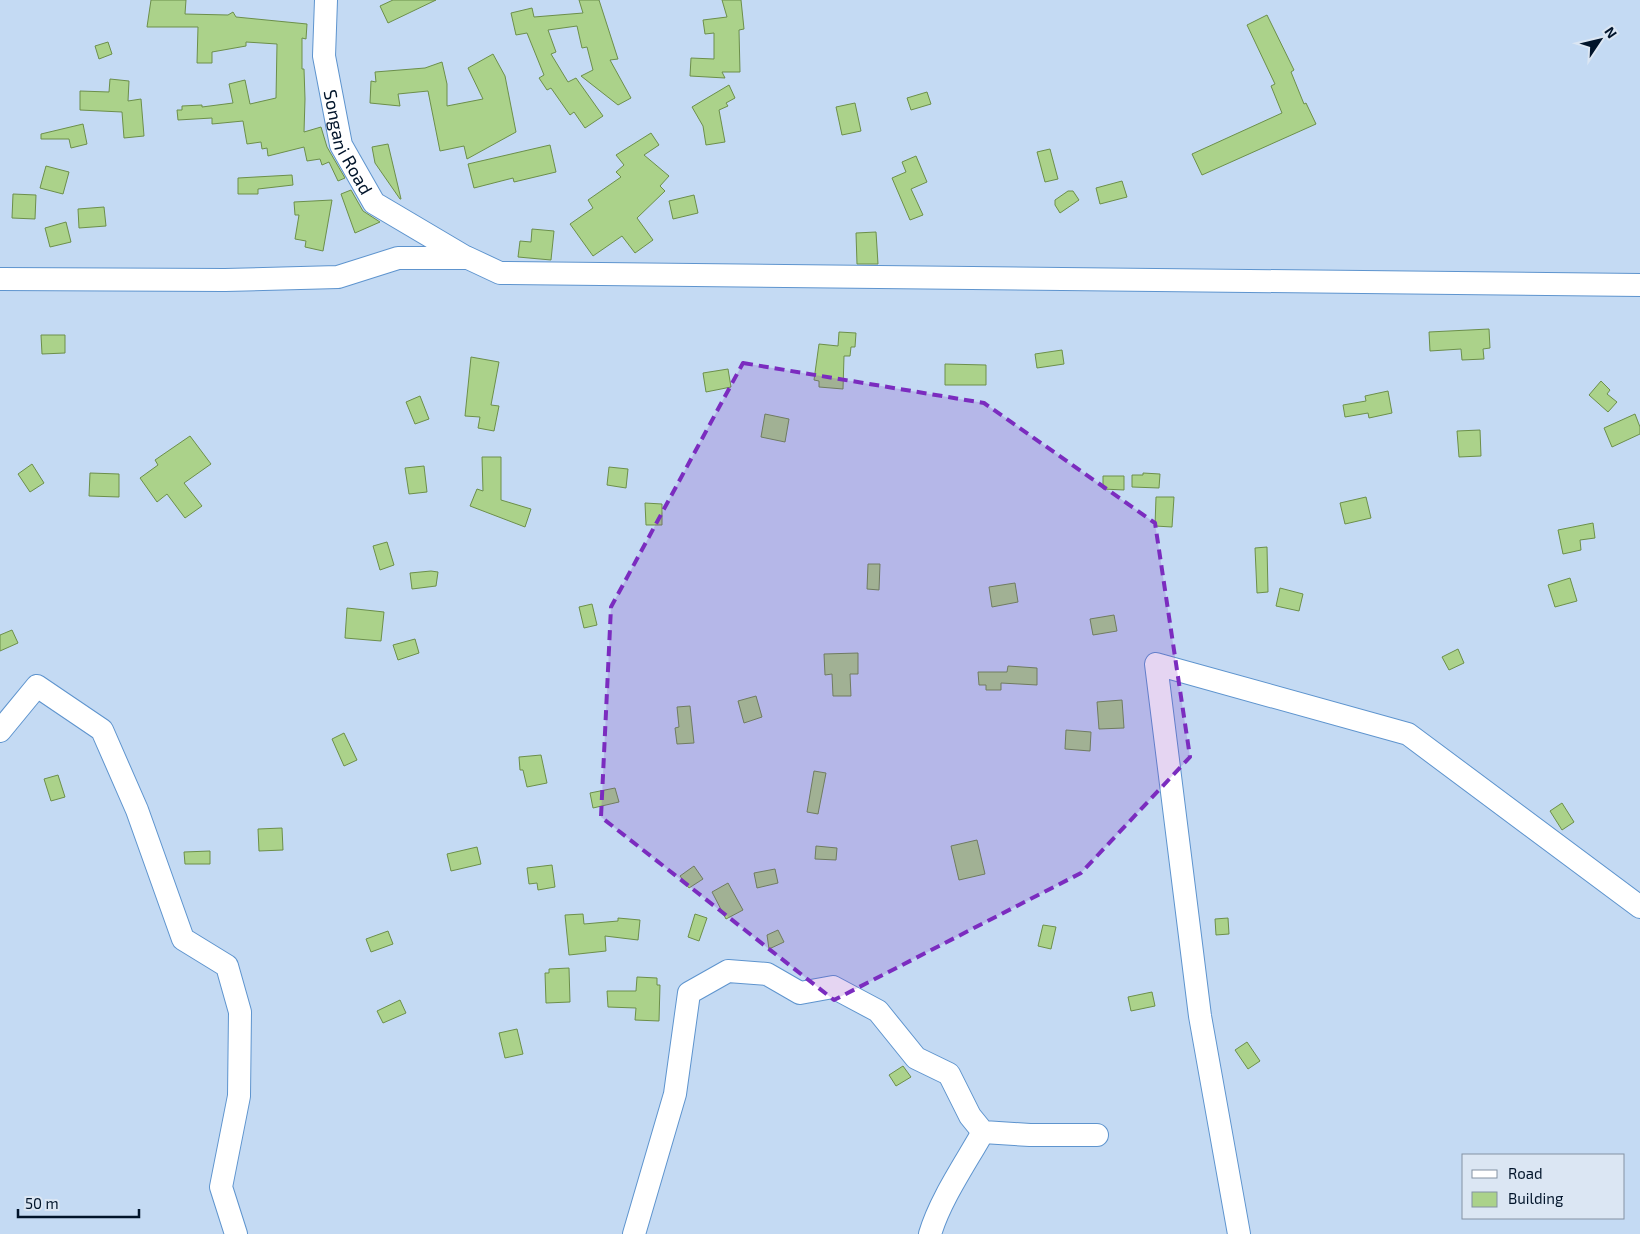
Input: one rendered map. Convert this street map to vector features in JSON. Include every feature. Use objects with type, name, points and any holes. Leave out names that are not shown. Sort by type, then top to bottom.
[{"type":"street","name":"Songani Road","points":[[326,0],[324,56],[341,145],[374,203],[468,258],[500,273],[1640,285]]},
{"type":"street","points":[[0,279],[225,280],[338,277],[398,258],[468,258]]},
{"type":"street","points":[[1239,1234],[1200,1016],[1156,664],[1408,734],[1640,906]]},
{"type":"street","points":[[0,731],[38,686],[102,730],[136,810],[183,939],[227,966],[240,1012],[240,1096],[221,1187],[236,1234]]},
{"type":"street","points":[[634,1234],[675,1094],[685,1038],[689,992],[728,971],[767,974],[800,993],[833,987],[878,1011],[916,1058],[949,1074],[970,1116],[983,1132],[1098,1135]]},
{"type":"street","points":[[930,1234],[937,1211],[950,1192],[983,1132]]},
{"type":"highlighted area","points":[[743,363],[984,403],[1155,523],[1190,757],[1081,873],[834,1000],[601,817],[611,607]]},
{"type":"building","points":[[151,0],[186,0],[185,14],[228,15],[233,12],[236,17],[307,24],[306,39],[302,38],[302,69],[304,69],[305,99],[304,132],[321,127],[327,147],[345,178],[338,181],[329,162],[322,165],[320,159],[307,161],[304,147],[268,156],[267,148],[262,149],[261,142],[247,144],[243,121],[212,124],[212,118],[178,120],[177,110],[182,110],[182,106],[202,105],[202,107],[233,103],[229,84],[245,80],[250,104],[276,98],[277,44],[246,42],[246,46],[212,52],[212,63],[197,63],[198,27],[147,27]]},
{"type":"building","points":[[393,0],[436,0],[388,23],[380,6]]},
{"type":"building","points":[[579,0],[599,0],[618,59],[610,60],[631,98],[618,105],[581,76],[593,70],[587,47],[582,48],[577,26],[548,30],[556,52],[551,54],[568,82],[576,78],[603,116],[585,128],[574,112],[570,115],[551,88],[547,90],[539,78],[544,75],[527,33],[516,35],[511,13],[532,8],[534,17],[583,13]]},
{"type":"building","points":[[722,0],[741,0],[744,29],[739,30],[740,72],[722,72],[725,78],[690,76],[691,58],[714,59],[714,33],[705,34],[703,20],[727,17]]},
{"type":"building","points":[[1267,15],[1294,70],[1291,72],[1304,104],[1306,103],[1316,124],[1202,175],[1192,154],[1282,113],[1271,86],[1275,84],[1247,25]]},
{"type":"building","points":[[108,42],[112,54],[99,59],[95,46]]},
{"type":"building","points":[[493,54],[505,76],[516,132],[467,159],[464,146],[440,151],[428,91],[398,94],[400,106],[370,103],[371,81],[376,82],[375,72],[425,68],[442,62],[447,84],[447,106],[483,99],[468,68]]},
{"type":"building","points":[[110,79],[129,81],[128,101],[141,99],[144,136],[124,138],[122,112],[80,110],[80,91],[109,92]]},
{"type":"building","points":[[729,85],[735,98],[726,103],[728,106],[719,110],[725,142],[706,145],[703,126],[692,107]]},
{"type":"building","points":[[927,92],[931,104],[911,110],[907,98]]},
{"type":"building","points":[[855,103],[861,131],[842,135],[836,107]]},
{"type":"building","points":[[83,124],[87,144],[71,148],[69,139],[41,139],[41,134]]},
{"type":"building","points":[[651,133],[659,145],[644,155],[669,176],[660,186],[665,191],[637,218],[653,240],[635,253],[622,236],[593,256],[570,224],[593,208],[588,200],[621,177],[616,172],[624,165],[616,155]]},
{"type":"building","points":[[388,144],[401,199],[375,163],[372,147]]},
{"type":"building","points":[[550,145],[556,172],[514,182],[513,178],[474,188],[468,164]]},
{"type":"building","points":[[1050,149],[1058,179],[1045,182],[1037,152]]},
{"type":"building","points":[[916,156],[927,182],[911,189],[923,215],[910,220],[892,178],[906,172],[902,162]]},
{"type":"building","points":[[46,166],[69,172],[63,194],[40,188]]},
{"type":"building","points":[[292,175],[293,185],[258,189],[258,194],[238,194],[238,178]]},
{"type":"building","points":[[1122,181],[1127,197],[1100,204],[1096,188]]},
{"type":"building","points":[[351,190],[363,211],[380,222],[355,233],[341,194]]},
{"type":"building","points":[[1068,191],[1073,191],[1079,200],[1060,213],[1055,205],[1055,200]]},
{"type":"building","points":[[13,194],[36,195],[35,219],[12,218]]},
{"type":"building","points":[[694,195],[698,213],[673,219],[669,201]]},
{"type":"building","points":[[332,200],[323,251],[305,247],[306,241],[295,239],[299,215],[295,215],[294,202]]},
{"type":"building","points":[[104,207],[106,226],[79,228],[78,209]]},
{"type":"building","points":[[66,222],[71,242],[50,247],[45,228]]},
{"type":"building","points":[[532,229],[554,231],[551,260],[518,257],[520,241],[531,242]]},
{"type":"building","points":[[876,232],[878,264],[857,264],[856,233]]},
{"type":"building","points":[[1489,329],[1490,348],[1483,349],[1484,359],[1462,360],[1461,349],[1430,351],[1429,332]]},
{"type":"building","points":[[839,332],[856,333],[855,347],[851,347],[850,356],[844,356],[843,389],[819,387],[819,381],[814,380],[819,344],[838,346]]},
{"type":"building","points":[[41,335],[65,335],[65,353],[42,354]]},
{"type":"building","points":[[1062,350],[1064,364],[1037,368],[1035,354]]},
{"type":"building","points":[[471,357],[499,362],[491,405],[499,406],[494,431],[478,428],[480,417],[465,416]]},
{"type":"building","points":[[945,364],[986,365],[986,385],[945,385]]},
{"type":"building","points":[[728,369],[731,387],[706,392],[703,373]]},
{"type":"building","points":[[1601,381],[1610,390],[1607,394],[1617,402],[1608,412],[1589,395]]},
{"type":"building","points":[[1388,391],[1392,413],[1369,418],[1368,413],[1345,417],[1343,405],[1366,401],[1365,396]]},
{"type":"building","points":[[420,396],[429,419],[415,424],[406,402]]},
{"type":"building","points":[[765,414],[789,419],[785,442],[761,437]]},
{"type":"building","points":[[1635,414],[1640,427],[1640,434],[1612,447],[1604,428]]},
{"type":"building","points":[[1480,430],[1481,456],[1459,457],[1457,431]]},
{"type":"building","points":[[190,436],[211,464],[184,483],[202,506],[185,518],[167,494],[157,502],[140,478],[158,465],[155,460]]},
{"type":"building","points":[[482,457],[501,457],[501,500],[531,509],[525,527],[470,506],[477,489],[483,491]]},
{"type":"building","points":[[32,464],[44,483],[30,492],[18,474]]},
{"type":"building","points":[[424,466],[427,492],[409,494],[405,468]]},
{"type":"building","points":[[609,467],[628,469],[626,488],[607,485]]},
{"type":"building","points":[[90,473],[119,474],[119,497],[89,496]]},
{"type":"building","points":[[1143,473],[1160,474],[1159,488],[1132,487],[1132,475],[1143,475]]},
{"type":"building","points":[[1103,476],[1124,476],[1124,490],[1103,489]]},
{"type":"building","points":[[1156,497],[1174,497],[1172,527],[1155,526]]},
{"type":"building","points":[[1366,497],[1371,518],[1345,524],[1340,503]]},
{"type":"building","points":[[645,503],[662,504],[662,525],[646,525]]},
{"type":"building","points":[[1593,523],[1595,538],[1580,540],[1581,550],[1563,554],[1558,530]]},
{"type":"building","points":[[387,542],[394,565],[380,570],[373,546]]},
{"type":"building","points":[[1267,547],[1268,592],[1257,593],[1255,548]]},
{"type":"building","points":[[868,564],[880,564],[879,590],[867,589]]},
{"type":"building","points":[[438,572],[436,586],[412,589],[410,573]]},
{"type":"building","points":[[1570,578],[1577,601],[1555,607],[1548,585]]},
{"type":"building","points":[[1015,583],[1018,602],[992,607],[989,587]]},
{"type":"building","points":[[1280,588],[1303,594],[1299,611],[1276,606]]},
{"type":"building","points":[[592,604],[597,625],[584,628],[579,607]]},
{"type":"building","points":[[347,608],[384,612],[381,641],[345,638]]},
{"type":"building","points":[[1114,615],[1117,631],[1093,635],[1090,619]]},
{"type":"building","points":[[12,630],[18,643],[0,651],[0,635]]},
{"type":"building","points":[[415,639],[419,653],[398,660],[393,645]]},
{"type":"building","points":[[1458,649],[1464,663],[1449,670],[1442,657]]},
{"type":"building","points":[[858,653],[858,674],[850,674],[851,696],[833,696],[832,674],[825,675],[824,654]]},
{"type":"building","points":[[1008,666],[1037,668],[1037,685],[1001,683],[1001,690],[986,690],[986,685],[979,685],[978,672],[1007,672]]},
{"type":"building","points":[[756,696],[762,717],[744,723],[738,701]]},
{"type":"building","points":[[1122,700],[1124,728],[1099,729],[1097,702]]},
{"type":"building","points":[[690,706],[694,743],[677,744],[675,728],[679,727],[677,707]]},
{"type":"building","points":[[1066,730],[1091,732],[1090,751],[1065,749]]},
{"type":"building","points":[[344,733],[357,760],[344,766],[332,739]]},
{"type":"building","points":[[541,755],[547,783],[527,787],[523,770],[520,770],[519,757]]},
{"type":"building","points":[[814,771],[826,773],[818,814],[807,812]]},
{"type":"building","points":[[58,775],[65,797],[51,801],[44,779]]},
{"type":"building","points":[[615,788],[619,802],[593,808],[590,793]]},
{"type":"building","points":[[1562,803],[1574,822],[1562,830],[1550,811]]},
{"type":"building","points":[[282,828],[283,850],[259,851],[258,829]]},
{"type":"building","points":[[977,840],[985,874],[959,880],[951,846]]},
{"type":"building","points":[[816,846],[837,848],[836,860],[815,859]]},
{"type":"building","points":[[477,847],[481,864],[451,871],[447,854]]},
{"type":"building","points":[[210,851],[210,864],[185,864],[184,852]]},
{"type":"building","points":[[552,865],[555,887],[538,890],[537,883],[529,884],[527,868]]},
{"type":"building","points":[[694,866],[703,879],[689,888],[680,876]]},
{"type":"building","points":[[775,869],[778,883],[757,888],[754,873]]},
{"type":"building","points":[[728,883],[743,910],[726,919],[712,892]]},
{"type":"building","points":[[583,914],[584,924],[618,921],[618,918],[640,920],[638,940],[605,936],[606,951],[569,955],[565,915]]},
{"type":"building","points":[[695,914],[707,918],[699,941],[688,937]]},
{"type":"building","points":[[1228,918],[1229,934],[1216,935],[1215,919]]},
{"type":"building","points":[[1043,925],[1056,927],[1051,949],[1038,946]]},
{"type":"building","points":[[778,930],[784,942],[769,949],[767,935]]},
{"type":"building","points":[[388,931],[393,944],[371,952],[366,939]]},
{"type":"building","points":[[569,968],[570,1002],[546,1003],[545,973],[549,973],[549,969]]},
{"type":"building","points":[[637,977],[657,978],[657,985],[660,985],[659,1021],[635,1020],[636,1008],[608,1007],[607,991],[636,991]]},
{"type":"building","points":[[1152,992],[1155,1006],[1131,1011],[1128,997]]},
{"type":"building","points":[[400,1000],[406,1013],[383,1023],[377,1011]]},
{"type":"building","points":[[517,1029],[523,1054],[505,1058],[499,1033]]},
{"type":"building","points":[[1247,1042],[1260,1061],[1248,1069],[1235,1050]]},
{"type":"building","points":[[903,1066],[911,1077],[896,1086],[889,1075]]}]
